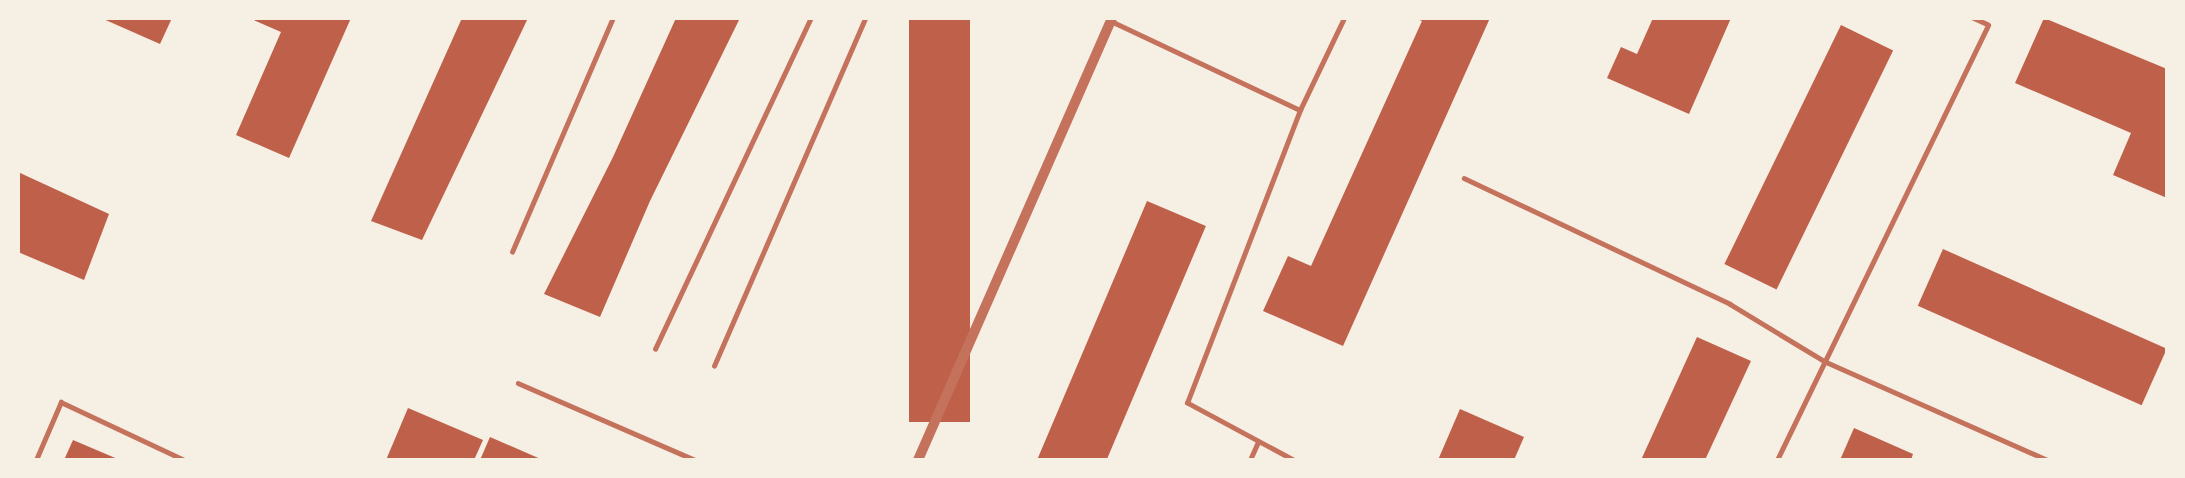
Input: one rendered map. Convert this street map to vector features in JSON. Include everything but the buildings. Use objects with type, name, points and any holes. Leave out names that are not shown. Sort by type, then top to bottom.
[{"type":"street","points":[[918,460],[1112,20]]},
{"type":"lane","points":[[512,252],[613,18]]},
{"type":"lane","points":[[655,349],[811,18]]},
{"type":"lane","points":[[714,366],[865,18]]},
{"type":"lane","points":[[1293,460],[1187,403],[1300,110],[1344,18]]},
{"type":"lane","points":[[1777,460],[1988,25],[1973,18]]},
{"type":"lane","points":[[1112,20],[1300,110]]},
{"type":"lane","points":[[1464,178],[1730,304],[1824,361],[2047,460]]},
{"type":"lane","points":[[518,383],[695,460]]},
{"type":"lane","points":[[36,460],[61,402],[183,460]]},
{"type":"lane","points":[[1250,460],[1258,442]]}]
